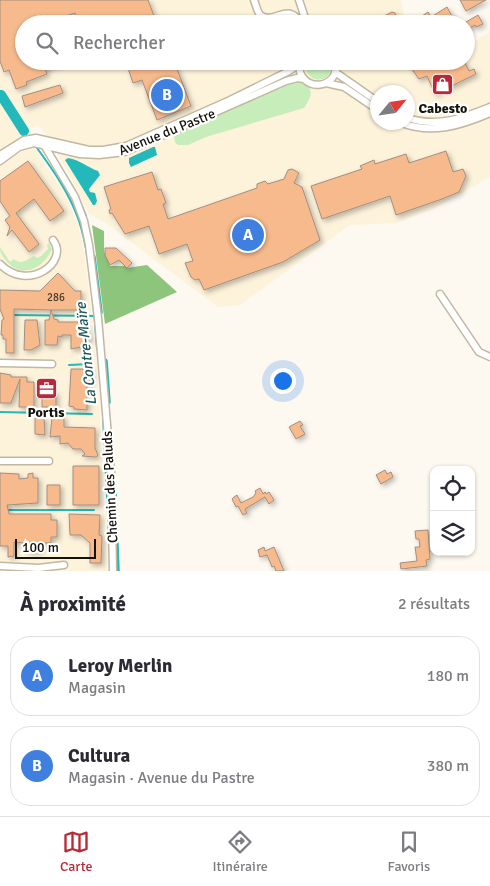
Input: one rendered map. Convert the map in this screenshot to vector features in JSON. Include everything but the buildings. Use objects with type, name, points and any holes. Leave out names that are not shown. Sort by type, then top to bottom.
[{"type":"street","points":[[254,0],[258,13],[261,15]]},
{"type":"street","points":[[275,15],[286,11],[299,1],[304,15]]},
{"type":"street","points":[[286,11],[293,12],[296,15]]},
{"type":"street","name":"Avenue du Pastre","points":[[0,155],[15,144],[27,139],[44,139],[89,150],[103,150],[126,146],[228,101],[290,70]]},
{"type":"street","points":[[300,70],[304,79],[314,85],[326,83],[344,87],[370,105]]},
{"type":"street","points":[[326,83],[336,72],[370,96]]},
{"type":"street","name":"Avenue du Pastre","points":[[0,161],[19,147],[27,144],[44,145],[80,154],[99,155],[124,152],[286,81],[297,78],[304,79]]},
{"type":"street","points":[[415,120],[425,123],[447,122],[466,117],[490,107]]},
{"type":"street","points":[[415,127],[444,129],[468,123],[490,113]]},
{"type":"street","name":"Chemin des Paluds","points":[[44,145],[75,197],[90,244],[111,472],[113,571]]},
{"type":"street","points":[[0,264],[17,276],[29,277],[40,273],[56,257],[57,246],[53,240]]},
{"type":"street","points":[[440,294],[479,352],[490,358]]},
{"type":"street","points":[[0,363],[52,364]]},
{"type":"street","points":[[0,461],[50,461]]},
{"type":"street","points":[[0,566],[38,568],[64,565]]},
{"type":"shaded area","points":[[0,0],[401,0],[404,15],[15,15],[15,70],[475,70],[475,41],[490,32],[490,177],[433,209],[396,223],[350,225],[240,305],[218,307],[104,222],[89,214],[68,172],[42,129],[37,125],[24,133],[64,192],[78,225],[84,250],[97,365],[107,571],[0,571]]},
{"type":"green space","points":[[330,70],[327,76],[319,80],[314,79],[306,71]]},
{"type":"green space","points":[[304,79],[311,94],[304,108],[206,137],[188,145],[178,145],[175,142],[174,136],[178,131],[276,88]]},
{"type":"green space","points":[[92,225],[104,231],[104,251],[110,266],[126,266],[127,268],[147,265],[177,292],[105,324]]},
{"type":"green space","points":[[49,243],[52,249],[48,256],[37,267],[30,270],[17,269],[10,265],[0,250],[0,247],[10,262],[14,259],[22,262],[34,256],[37,258],[41,256],[48,249],[47,245]]},
{"type":"water","points":[[155,147],[157,155],[131,167],[129,158]]},
{"type":"water","points":[[68,158],[98,171],[100,175],[89,189],[90,192],[95,193],[97,201],[95,205],[93,205],[65,160]]},
{"type":"waterway","points":[[1,95],[24,131]]},
{"type":"waterway","name":"La Contre-Maïre","points":[[37,148],[66,192],[79,221],[89,267],[97,349]]},
{"type":"waterway","points":[[65,174],[75,191]]},
{"type":"waterway","points":[[82,207],[86,216]]},
{"type":"waterway","points":[[93,257],[100,312]]},
{"type":"waterway","points":[[12,315],[95,316]]},
{"type":"waterway","points":[[105,361],[108,402]]},
{"type":"waterway","points":[[69,365],[90,364]]},
{"type":"waterway","points":[[0,412],[92,414]]},
{"type":"waterway","name":"La Contre-Maïre","points":[[103,416],[109,536]]},
{"type":"waterway","points":[[114,491],[117,571]]},
{"type":"waterway","points":[[6,510],[94,510]]},
{"type":"place","name":"Cabesto","points":[[443,85]]},
{"type":"place","name":"Cultura","points":[[167,95]]},
{"type":"place","name":"Leroy Merlin","points":[[248,235]]},
{"type":"place","name":"Portis","points":[[46,389]]}]
